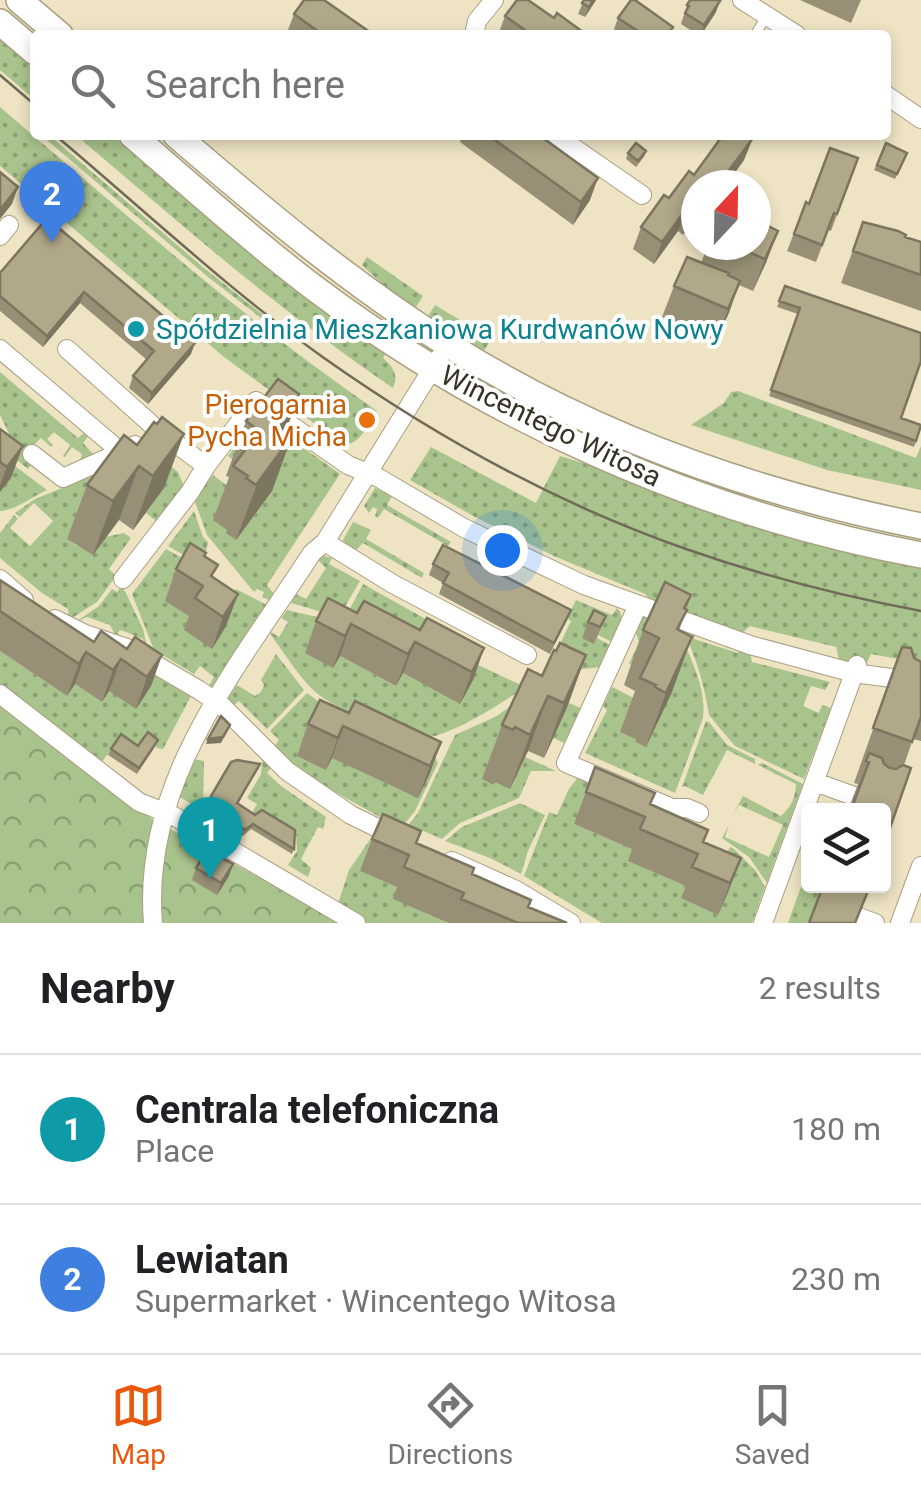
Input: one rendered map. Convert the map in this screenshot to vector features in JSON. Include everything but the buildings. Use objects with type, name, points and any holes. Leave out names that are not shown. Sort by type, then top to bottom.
[{"type":"main road","points":[[19,0],[54,30]]},
{"type":"main road","points":[[0,22],[30,48]]},
{"type":"main road","name":"Wincentego Witosa","points":[[138,140],[313,287],[432,368],[521,418],[654,478],[779,521],[921,554]]},
{"type":"main road","name":"Wincentego Witosa","points":[[182,140],[324,259],[448,344],[560,406],[651,446],[801,498],[921,526]]},
{"type":"street","points":[[475,30],[477,21],[494,0]]},
{"type":"street","points":[[742,0],[790,30]]},
{"type":"street","points":[[891,98],[921,119]]},
{"type":"street","points":[[562,140],[642,195]]},
{"type":"street","points":[[153,923],[153,874],[164,811],[184,756],[312,553],[325,542],[448,344]]},
{"type":"street","points":[[67,348],[160,432],[206,466]]},
{"type":"street","points":[[0,349],[121,452]]},
{"type":"street","points":[[123,579],[256,401],[348,465],[464,528],[584,585],[750,645],[915,681],[902,704]]},
{"type":"street","points":[[32,454],[63,478],[160,432]]},
{"type":"street","points":[[325,542],[393,584],[527,655]]},
{"type":"street","points":[[0,578],[27,603],[65,626],[126,648],[216,701],[287,770],[351,814],[504,883],[571,923]]},
{"type":"street","points":[[638,606],[566,762],[672,808],[699,813]]},
{"type":"street","points":[[763,923],[856,668]]},
{"type":"street","points":[[0,694],[139,802],[164,811],[356,923]]},
{"type":"street","points":[[815,782],[871,801]]},
{"type":"street","points":[[900,923],[921,866]]},
{"type":"street","points":[[851,914],[875,923]]},
{"type":"lane","points":[[758,30],[767,15]]},
{"type":"green space","points":[[0,35],[30,61],[30,96],[0,70]]},
{"type":"green space","points":[[0,107],[30,133],[30,140],[39,140],[231,302],[377,411],[375,415],[367,410],[359,422],[367,428],[359,438],[342,444],[224,357],[0,166]]},
{"type":"green space","points":[[47,140],[55,140],[276,325],[274,328]]},
{"type":"green space","points":[[82,140],[122,140],[242,244],[387,351],[383,358],[394,372],[393,388],[271,298]]},
{"type":"green space","points":[[367,257],[423,296],[414,310],[362,265]]},
{"type":"green space","points":[[435,305],[491,339],[483,353],[427,318]]},
{"type":"green space","points":[[0,372],[78,438],[85,432],[89,435],[83,443],[94,455],[78,466],[82,454],[72,447],[63,456],[70,445],[54,432],[47,439],[51,447],[41,438],[33,446],[40,455],[28,469],[8,453],[13,442],[0,415]]},
{"type":"green space","points":[[738,391],[916,458],[921,446],[921,490],[827,470],[691,425],[724,403],[731,392]]},
{"type":"green space","points":[[268,422],[340,474],[267,585],[274,594],[269,600],[262,597],[264,592],[254,592],[207,535],[194,499],[213,475],[230,488],[226,526],[236,540],[272,491],[228,456],[252,424]]},
{"type":"green space","points":[[431,447],[536,503],[560,456],[921,565],[921,663],[871,654],[865,667],[839,659],[836,647],[750,626],[741,634],[652,602],[645,594],[554,556],[410,480]]},
{"type":"green space","points":[[160,448],[161,458],[178,472],[184,486],[156,521],[146,513],[164,488],[68,539],[77,546],[124,533],[131,538],[109,569],[116,576],[97,602],[69,620],[68,609],[0,558],[0,533],[14,515],[18,519],[10,528],[30,546],[53,521],[34,503],[20,517],[15,513],[35,499]]},
{"type":"green space","points":[[7,460],[47,490],[0,511],[0,492],[11,478]]},
{"type":"green space","points":[[375,488],[392,496],[387,505],[451,542],[448,546],[384,509],[378,518],[377,509],[373,507],[369,513],[364,506]]},
{"type":"green space","points":[[194,511],[208,542],[203,566],[168,546]]},
{"type":"green space","points":[[353,522],[371,530],[366,539],[424,573],[422,578],[363,543],[355,551],[347,547],[343,540]]},
{"type":"green space","points":[[166,549],[203,570],[217,619],[236,589],[267,605],[211,690],[207,689],[214,677],[200,666],[194,674],[154,650],[132,594]]},
{"type":"green space","points":[[324,556],[332,558],[329,564],[360,581],[339,617],[291,603],[296,594],[306,599],[326,568],[318,560]]},
{"type":"green space","points":[[363,584],[440,627],[434,638],[344,620]]},
{"type":"green space","points":[[122,585],[143,629],[148,652],[143,639],[121,630],[118,640],[110,625],[87,617],[74,623],[99,606],[112,589],[117,592]]},
{"type":"green space","points":[[576,600],[612,615],[617,608],[620,612],[620,624],[612,642],[598,635],[610,645],[600,667],[558,672],[538,679],[535,671],[544,675],[571,621],[567,618]]},
{"type":"green space","points":[[287,610],[338,622],[340,656],[396,686],[403,673],[460,703],[472,681],[472,662],[525,687],[444,733],[420,738],[397,732],[339,707],[306,682],[270,634],[279,637],[288,622],[281,618]]},
{"type":"green space","points":[[644,613],[677,626],[702,694],[703,718],[675,793],[585,753],[607,710],[603,706],[612,687],[636,699],[635,742],[646,747],[629,664],[639,642],[636,632]]},
{"type":"green space","points":[[682,628],[695,633],[694,639],[738,653],[740,648],[750,651],[752,662],[830,682],[825,690],[811,686],[803,706],[819,713],[822,705],[831,708],[804,779],[735,746],[712,719]]},
{"type":"green space","points":[[0,651],[67,696],[75,684],[102,702],[109,691],[149,669],[191,696],[163,749],[146,738],[136,752],[119,740],[100,764],[0,687]]},
{"type":"green space","points":[[276,654],[304,690],[267,729],[239,701],[230,708],[225,703],[237,685],[255,696],[261,692],[261,680]]},
{"type":"green space","points":[[532,690],[581,708],[564,743],[553,738],[566,710],[496,779],[525,757],[556,771],[531,771],[519,798],[460,823],[442,839],[421,830],[416,841],[401,834],[418,813],[455,735],[497,716]]},
{"type":"green space","points":[[307,693],[333,712],[326,770],[332,757],[430,748],[438,763],[415,811],[398,832],[398,827],[320,787],[272,749],[279,740],[270,731]]},
{"type":"green space","points":[[0,701],[152,819],[343,923],[0,923]]},
{"type":"green space","points":[[706,721],[727,745],[755,759],[755,764],[727,750],[703,795],[682,787]]},
{"type":"green space","points":[[263,754],[274,764],[267,773],[326,817],[323,829],[318,827],[301,859],[311,868],[308,877],[288,865],[297,851],[296,832],[249,818],[257,804],[247,798],[261,774]]},
{"type":"green space","points":[[193,759],[204,761],[201,810],[178,796]]},
{"type":"green space","points":[[762,763],[803,784],[767,883],[749,857],[722,838],[729,825],[725,837],[769,857],[783,825],[739,805],[732,816],[743,796],[781,816],[794,798],[796,784],[758,765]]},
{"type":"green space","points":[[578,777],[601,788],[574,824],[633,849],[629,861],[686,886],[713,883],[730,847],[734,849],[756,871],[765,887],[752,923],[602,923],[524,876],[549,812],[557,815]]},
{"type":"green space","points":[[520,803],[545,815],[521,874],[445,841],[462,827]]},
{"type":"green space","points":[[376,831],[361,871],[398,887],[449,923],[365,923],[337,907],[349,870]]},
{"type":"green space","points":[[801,887],[801,893],[820,893],[810,923],[788,923]]},
{"type":"tram line","points":[[0,75],[30,101]]},
{"type":"tram line","points":[[61,140],[289,332],[410,415],[499,466],[591,511],[686,549],[802,584],[921,611]]},
{"type":"place","name":"Lewiatan","points":[[52,243]]},
{"type":"place","name":"Spółdzielnia Mieszkaniowa Kurdwanów Nowy","points":[[136,329]]},
{"type":"place","name":"Pierogarnia Pycha Micha","points":[[367,420]]},
{"type":"place","name":"Centrala telefoniczna","points":[[210,879]]}]
